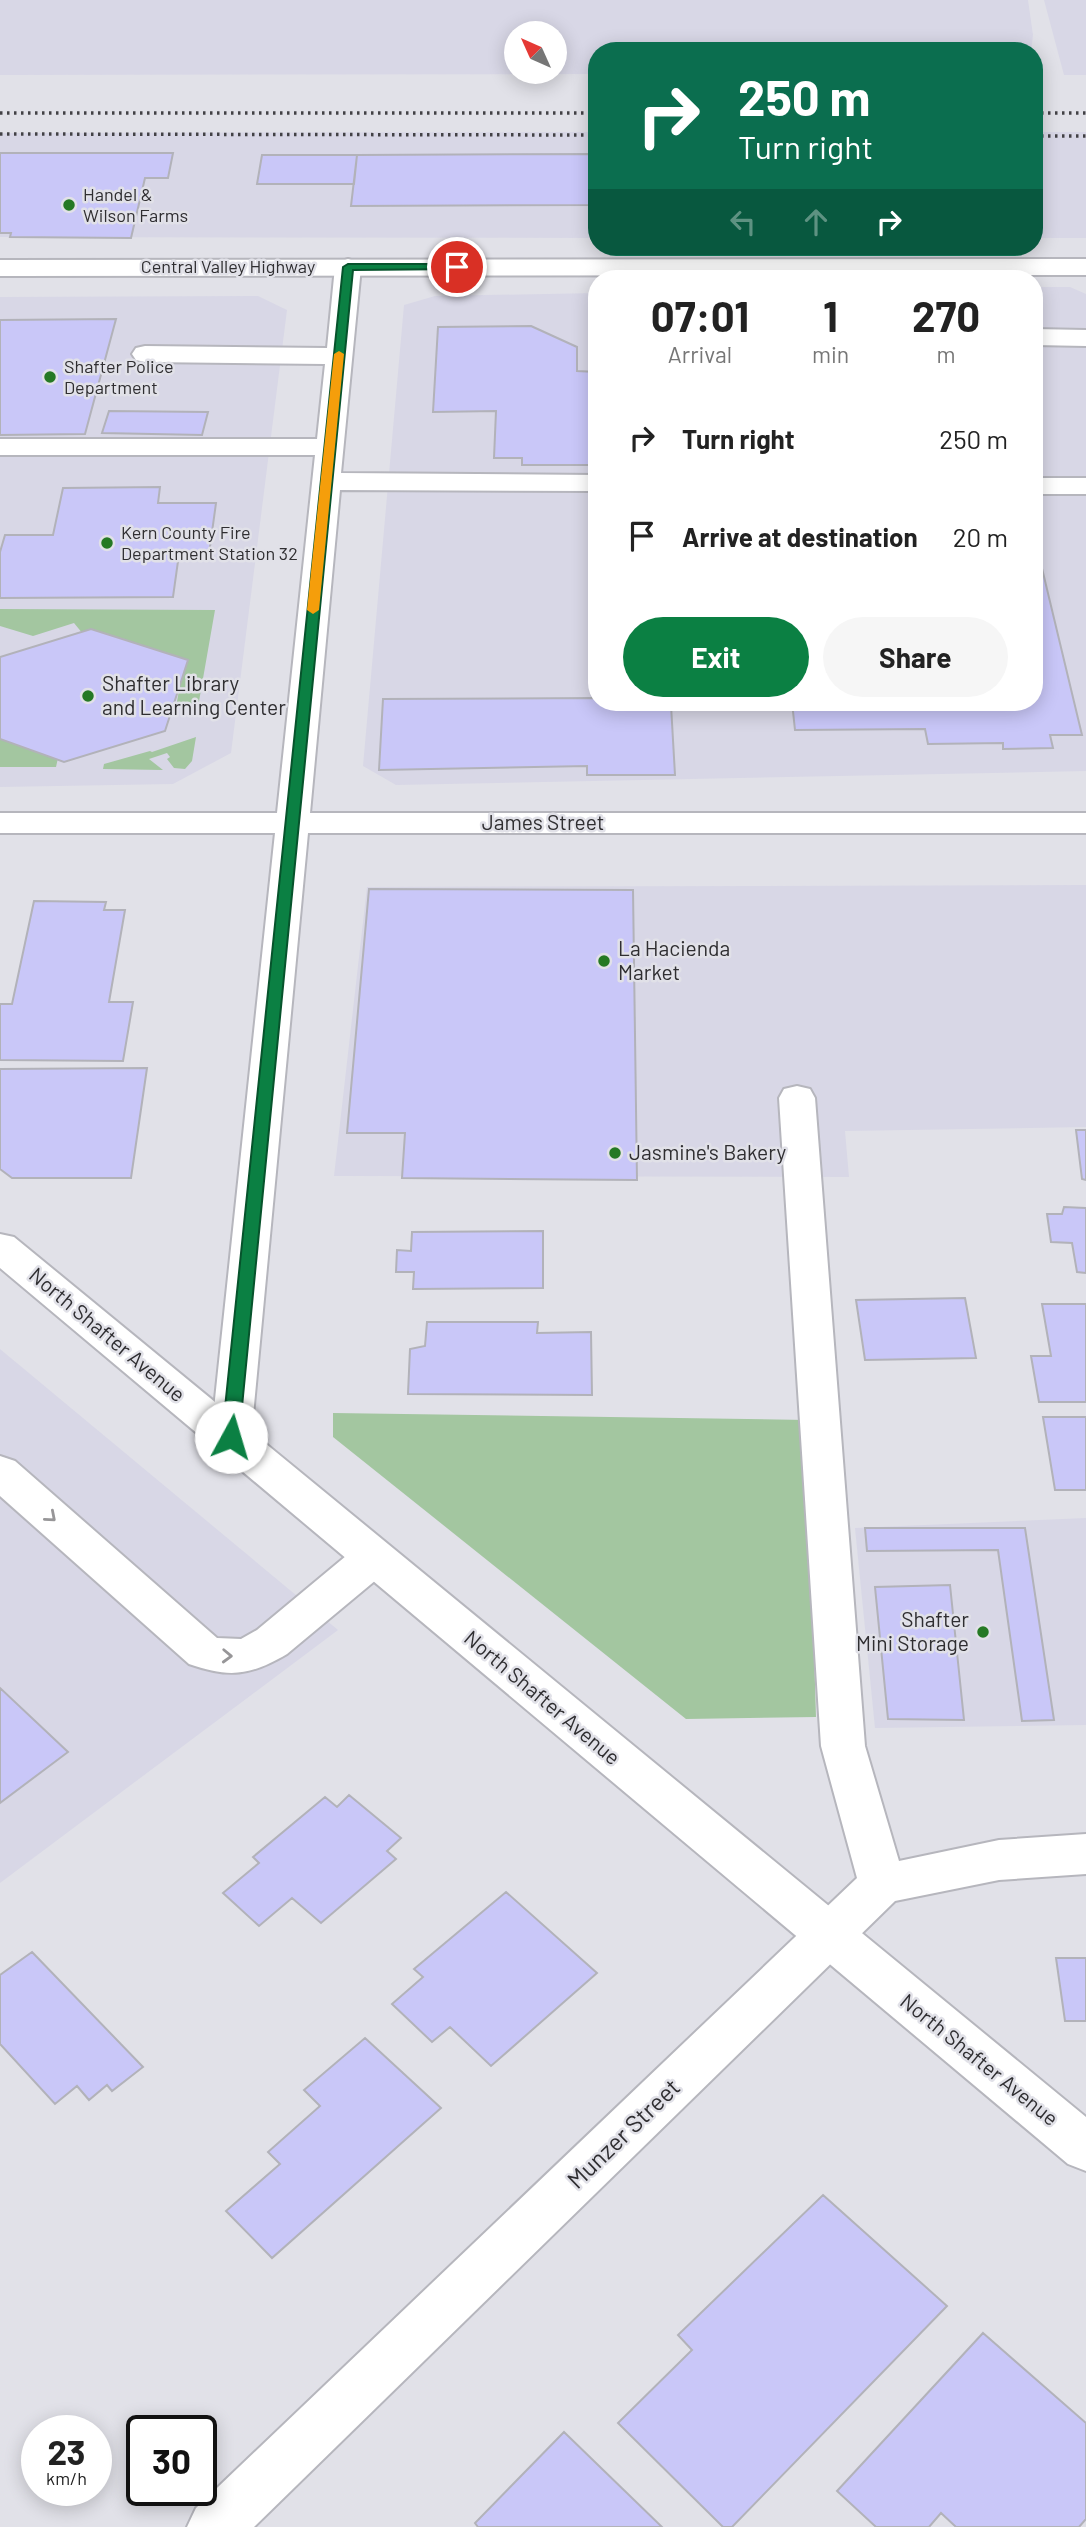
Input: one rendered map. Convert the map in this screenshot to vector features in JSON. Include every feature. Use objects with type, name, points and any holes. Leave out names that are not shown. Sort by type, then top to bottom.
[{"type":"street","points":[[231,1437],[348,267]]},
{"type":"street","name":"Central Valley Highway","points":[[0,268],[1086,267]]},
{"type":"street","points":[[1043,337],[1086,338]]},
{"type":"street","points":[[145,354],[339,356]]},
{"type":"street","points":[[0,447],[330,447]]},
{"type":"street","points":[[326,481],[588,483]]},
{"type":"street","points":[[1043,486],[1086,486]]},
{"type":"street","name":"James Street","points":[[0,822],[1086,823]]},
{"type":"street","points":[[797,1098],[843,1746],[882,1884],[999,1860],[1086,1854]]},
{"type":"street","name":"North Shafter Avenue","points":[[0,1247],[1086,2148]]},
{"type":"street","points":[[0,1472],[204,1651],[220,1657],[244,1656],[278,1637],[373,1558]]},
{"type":"street","name":"Munzer Street","points":[[215,2527],[882,1884]]},
{"type":"shaded area","points":[[0,0],[1028,0],[1033,35],[1032,42],[588,42],[588,74],[567,74],[567,21],[504,21],[504,74],[0,75]]},
{"type":"shaded area","points":[[1044,0],[1086,0],[1086,75],[1064,75]]},
{"type":"shaded area","points":[[588,132],[588,238],[0,237],[0,133]]},
{"type":"shaded area","points":[[1043,132],[1086,132],[1086,238],[1043,238]]},
{"type":"shaded area","points":[[1043,287],[1070,287],[1086,294],[1086,771],[396,785],[363,766],[404,305],[435,296],[588,293],[588,711],[1043,711]]},
{"type":"shaded area","points":[[258,296],[287,310],[231,753],[173,784],[0,787],[0,297]]},
{"type":"shaded area","points":[[1086,885],[1086,1127],[845,1131],[849,1177],[334,1176],[367,887]]},
{"type":"shaded area","points":[[0,1349],[338,1630],[0,1883]]},
{"type":"shaded area","points":[[1086,1518],[1086,1725],[875,1728],[855,1528]]},
{"type":"green space","points":[[0,609],[215,610],[198,707],[176,707],[184,663],[83,634],[74,623],[33,636],[0,626]]},
{"type":"green space","points":[[0,737],[58,758],[56,767],[0,767]]},
{"type":"green space","points":[[196,737],[192,761],[185,769],[174,768],[167,759],[170,757],[167,753],[149,759],[163,770],[103,769],[104,764]]},
{"type":"green space","points":[[333,1413],[807,1420],[816,1717],[686,1719],[333,1437]]},
{"type":"building","name":"Handel & Wilson Farms","points":[[0,153],[173,153],[168,178],[145,178],[131,238],[10,237],[11,233],[0,233]]},
{"type":"building","points":[[588,154],[588,205],[351,206],[357,155]]},
{"type":"building","points":[[262,155],[357,155],[354,184],[257,184]]},
{"type":"building","name":"Shafter Police Department","points":[[116,319],[85,434],[0,435],[0,320]]},
{"type":"building","points":[[531,326],[577,347],[577,371],[588,372],[588,465],[522,465],[522,458],[494,458],[496,411],[433,412],[438,327]]},
{"type":"building","points":[[109,411],[208,412],[202,435],[102,433]]},
{"type":"building","name":"Kern County Fire Department Station 32","points":[[160,487],[158,503],[216,503],[209,554],[179,554],[173,597],[0,598],[0,552],[5,535],[53,535],[63,488]]},
{"type":"building","points":[[1043,572],[1082,735],[1050,735],[1053,748],[1003,749],[1003,743],[928,744],[925,729],[795,730],[793,711],[1043,711]]},
{"type":"building","name":"Shafter Library and Learning Center","points":[[91,629],[188,660],[165,731],[64,762],[0,739],[0,657]]},
{"type":"building","points":[[588,698],[588,711],[671,711],[675,775],[587,775],[587,766],[379,770],[383,699]]},
{"type":"building","points":[[369,889],[633,890],[637,1180],[402,1178],[405,1133],[347,1133]]},
{"type":"building","points":[[34,901],[106,902],[104,910],[125,910],[109,1002],[133,1002],[123,1061],[0,1060],[0,1004],[12,1004]]},
{"type":"building","points":[[147,1068],[131,1178],[12,1178],[0,1169],[0,1069]]},
{"type":"building","points":[[1076,1130],[1086,1130],[1086,1180],[1082,1179]]},
{"type":"building","points":[[1064,1207],[1086,1208],[1086,1273],[1077,1272],[1072,1243],[1051,1242],[1047,1214],[1062,1214]]},
{"type":"building","points":[[543,1231],[543,1288],[413,1289],[414,1272],[396,1272],[397,1250],[411,1251],[412,1232]]},
{"type":"building","points":[[965,1298],[976,1358],[865,1360],[856,1300]]},
{"type":"building","points":[[1042,1304],[1086,1304],[1086,1402],[1039,1402],[1031,1356],[1051,1356]]},
{"type":"building","points":[[427,1322],[538,1322],[537,1333],[591,1332],[592,1395],[408,1394],[410,1349],[425,1346]]},
{"type":"building","points":[[1043,1417],[1086,1417],[1086,1490],[1055,1490]]},
{"type":"building","points":[[865,1528],[1025,1528],[1054,1720],[1022,1721],[998,1550],[867,1551]]},
{"type":"building","points":[[950,1585],[964,1720],[888,1719],[875,1587]]},
{"type":"building","points":[[0,1688],[68,1752],[0,1803]]},
{"type":"building","points":[[349,1795],[401,1838],[387,1851],[396,1859],[321,1923],[292,1898],[259,1926],[223,1893],[259,1863],[253,1857],[325,1797],[337,1807]]},
{"type":"building","points":[[506,1892],[597,1973],[491,2066],[450,2027],[432,2042],[392,2004],[423,1977],[414,1969]]},
{"type":"building","points":[[32,1952],[143,2067],[112,2091],[107,2085],[89,2100],[77,2086],[55,2104],[0,2044],[0,1975]]},
{"type":"building","points":[[1056,1958],[1086,1958],[1086,2021],[1065,2021]]},
{"type":"building","points":[[365,2038],[441,2108],[272,2258],[226,2211],[280,2164],[268,2152],[320,2106],[304,2090]]},
{"type":"building","points":[[823,2195],[947,2306],[732,2527],[723,2527],[618,2423],[692,2350],[678,2335]]},
{"type":"building","points":[[983,2333],[1086,2423],[1086,2519],[1079,2527],[956,2527],[941,2513],[929,2527],[876,2527],[837,2491]]},
{"type":"building","points":[[564,2432],[662,2527],[478,2527],[475,2523]]},
{"type":"railway","points":[[0,113],[588,113]]},
{"type":"railway","points":[[1043,113],[1086,113]]},
{"type":"railway","points":[[0,134],[588,135]]},
{"type":"railway","points":[[1043,136],[1086,136]]},
{"type":"slow traffic","points":[[313,610],[339,354]]},
{"type":"place","name":"Handel & Wilson Farms","points":[[69,205]]},
{"type":"place","name":"Shafter Police Department","points":[[50,377]]},
{"type":"place","name":"Kern County Fire Department Station 32","points":[[107,543]]},
{"type":"place","name":"Shafter Library and Learning Center","points":[[88,696]]},
{"type":"place","name":"La Hacienda Market","points":[[604,961]]},
{"type":"place","name":"Jasmine's Bakery","points":[[615,1153]]},
{"type":"place","name":"Shafter Mini Storage","points":[[983,1632]]},
{"type":"route","points":[[231,1437],[348,267],[457,267]]}]
